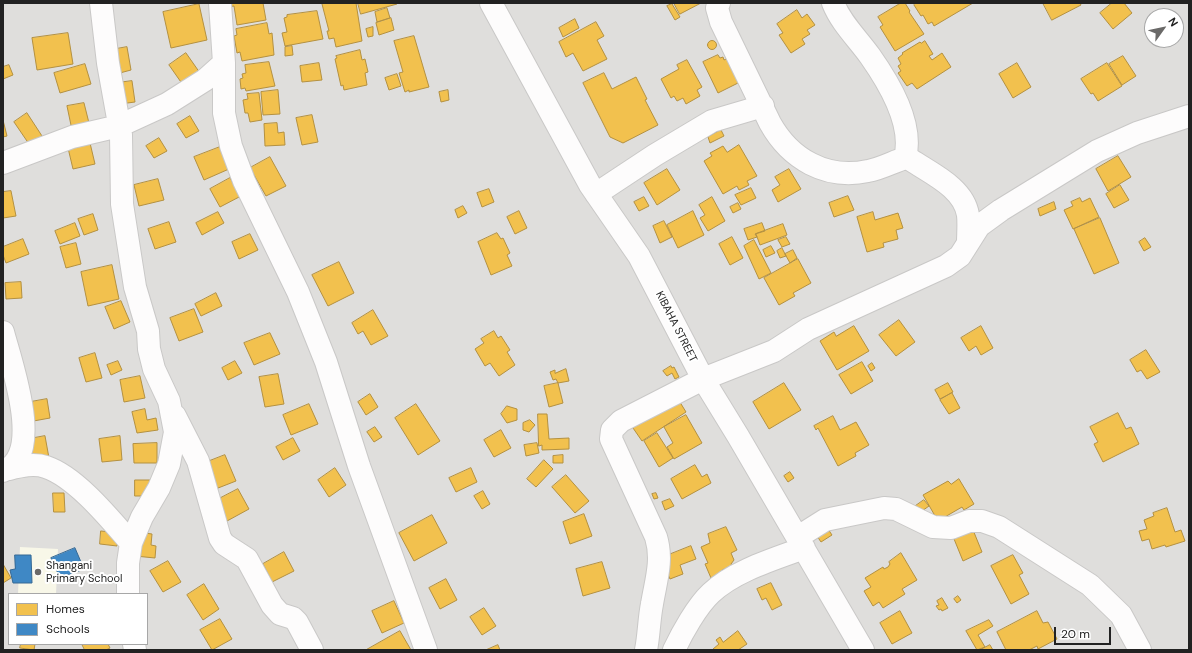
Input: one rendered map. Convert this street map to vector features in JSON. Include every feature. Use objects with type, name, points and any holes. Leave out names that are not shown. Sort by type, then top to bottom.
[{"type":"street","points":[[101,3],[108,63],[119,126],[122,204],[135,287],[148,331],[149,349],[154,369],[172,412],[190,443],[198,462],[220,538],[224,544],[247,559],[272,605],[280,614],[293,618],[297,622],[312,650]]},
{"type":"street","points":[[220,3],[224,63],[224,114],[232,146],[244,181],[298,292],[326,362],[359,466],[426,650]]},
{"type":"street","name":"KIBAHA STREET","points":[[491,3],[596,194],[639,256],[703,379],[863,650]]},
{"type":"street","points":[[719,3],[717,8],[721,22],[770,123],[783,143],[808,164],[842,172],[856,173],[869,171],[905,158]]},
{"type":"street","points":[[833,3],[845,25],[870,57],[897,104],[904,122],[908,141],[905,158]]},
{"type":"street","points":[[3,163],[72,137],[119,126],[167,104],[205,80],[224,63]]},
{"type":"street","points":[[596,194],[655,155],[712,121],[763,106]]},
{"type":"street","points":[[646,650],[651,604],[660,557],[660,549],[656,537],[611,440],[612,430],[621,421],[703,379],[774,351],[808,329],[946,266],[960,256],[979,226],[986,219],[1097,151],[1137,133],[1189,116]]},
{"type":"street","points":[[905,158],[950,186],[959,194],[965,204],[968,215],[968,243]]},
{"type":"street","points":[[3,332],[24,416],[24,440],[20,454],[6,470]]},
{"type":"street","points":[[128,593],[128,563],[131,543],[142,517],[159,488],[170,464],[175,432],[172,412]]},
{"type":"street","points":[[6,470],[35,465],[46,467],[62,474],[101,509],[131,543]]},
{"type":"street","points":[[674,650],[681,636],[710,594],[750,570],[801,543],[825,520],[884,508],[896,509],[933,526],[951,528],[969,521],[982,521],[1000,527],[1090,585],[1121,616],[1140,650]]},
{"type":"shaded area","points":[[3,3],[1189,3],[1189,650],[3,650]]},
{"type":"shaded area","name":"Shangani Primary School","points":[[20,547],[58,549],[56,593],[18,593]]},
{"type":"building: Homes","points":[[227,3],[263,3],[266,20],[237,25],[234,6],[227,7]]},
{"type":"building: Homes","points":[[356,3],[362,41],[336,47],[334,38],[329,39],[327,31],[329,31],[322,4]]},
{"type":"building: Homes","points":[[358,3],[397,3],[397,4],[361,14]]},
{"type":"building: Homes","points":[[674,3],[701,3],[680,14]]},
{"type":"building: Homes","points":[[901,3],[905,3],[910,11],[909,12],[924,34],[895,51],[880,27],[883,25],[878,17]]},
{"type":"building: Homes","points":[[916,3],[973,3],[934,26],[932,22],[928,24],[923,15],[921,16],[914,5]]},
{"type":"building: Homes","points":[[1043,3],[1080,3],[1081,5],[1052,20]]},
{"type":"building: Homes","points":[[1112,3],[1124,3],[1132,13],[1113,29],[1100,13]]},
{"type":"building: Homes","points":[[199,4],[207,40],[171,48],[163,12]]},
{"type":"building: Homes","points":[[672,4],[680,17],[675,20],[667,6]]},
{"type":"building: Homes","points":[[387,8],[390,18],[377,22],[375,12]]},
{"type":"building: Homes","points":[[797,10],[802,18],[807,14],[815,25],[807,30],[810,34],[802,39],[805,44],[791,53],[779,35],[783,33],[777,24]]},
{"type":"building: Homes","points":[[317,11],[323,39],[285,46],[282,33],[287,32],[284,18],[287,17],[287,15]]},
{"type":"building: Homes","points":[[391,18],[394,30],[379,35],[376,23]]},
{"type":"building: Homes","points":[[575,19],[579,28],[563,37],[559,28]]},
{"type":"building: Homes","points":[[596,22],[604,36],[597,40],[607,59],[583,71],[573,53],[566,57],[559,42]]},
{"type":"building: Homes","points":[[267,23],[269,34],[272,33],[274,55],[242,61],[240,52],[237,53],[234,36],[237,35],[236,29]]},
{"type":"building: Homes","points":[[373,27],[373,36],[368,37],[366,29]]},
{"type":"building: Homes","points":[[68,33],[73,64],[37,70],[32,38]]},
{"type":"building: Homes","points":[[414,36],[429,87],[405,92],[399,73],[403,72],[394,41]]},
{"type":"building: Homes","points":[[710,41],[714,41],[716,45],[714,49],[710,49],[708,47],[708,43]]},
{"type":"building: Homes","points":[[925,41],[933,54],[929,56],[932,60],[942,53],[951,67],[917,89],[912,83],[907,86],[898,73],[901,71],[898,66],[901,64],[898,58],[903,54],[902,53],[920,42]]},
{"type":"building: Homes","points":[[292,46],[293,55],[285,56],[285,47]]},
{"type":"building: Homes","points":[[127,47],[131,70],[116,74],[111,50]]},
{"type":"building: Homes","points":[[360,50],[362,60],[365,59],[368,72],[365,73],[367,85],[344,90],[343,85],[341,86],[335,59],[337,58],[336,56]]},
{"type":"building: Homes","points":[[186,53],[200,73],[183,85],[169,65]]},
{"type":"building: Homes","points":[[718,55],[720,58],[723,57],[724,60],[732,56],[744,80],[718,93],[703,62]]},
{"type":"building: Homes","points":[[1123,56],[1136,76],[1122,85],[1109,64]]},
{"type":"building: Homes","points":[[687,60],[702,87],[697,90],[700,96],[686,104],[683,98],[677,101],[674,96],[671,98],[661,79],[679,69],[677,65]]},
{"type":"building: Homes","points":[[269,62],[275,86],[246,91],[245,88],[241,89],[240,79],[243,78],[242,74],[246,73],[245,65]]},
{"type":"building: Homes","points":[[319,63],[322,80],[302,82],[300,66]]},
{"type":"building: Homes","points":[[1017,63],[1031,87],[1013,98],[999,74]]},
{"type":"building: Homes","points":[[1107,63],[1122,86],[1098,101],[1093,93],[1091,94],[1081,79]]},
{"type":"building: Homes","points":[[85,64],[91,84],[60,93],[54,73]]},
{"type":"building: Homes","points":[[9,65],[13,75],[3,79],[3,67]]},
{"type":"building: Homes","points":[[604,73],[612,89],[636,77],[647,99],[645,100],[658,125],[623,143],[610,137],[583,83]]},
{"type":"building: Homes","points":[[397,74],[401,86],[389,90],[385,78]]},
{"type":"building: Homes","points":[[132,81],[135,102],[120,104],[117,83]]},
{"type":"building: Homes","points":[[278,90],[280,114],[263,115],[261,92]]},
{"type":"building: Homes","points":[[448,90],[449,100],[441,102],[439,92]]},
{"type":"building: Homes","points":[[259,93],[262,120],[250,122],[248,113],[245,113],[243,100],[248,99],[247,94]]},
{"type":"building: Homes","points":[[84,103],[90,127],[72,130],[67,106]]},
{"type":"building: Homes","points":[[27,113],[42,136],[29,144],[14,122]]},
{"type":"building: Homes","points":[[312,115],[318,142],[302,145],[296,118]]},
{"type":"building: Homes","points":[[190,116],[199,131],[186,138],[177,124]]},
{"type":"building: Homes","points":[[3,120],[7,136],[3,137]]},
{"type":"building: Homes","points":[[277,123],[278,133],[284,132],[285,145],[265,146],[264,124]]},
{"type":"building: Homes","points":[[721,130],[724,136],[710,143],[708,137]]},
{"type":"building: Homes","points":[[159,138],[167,151],[154,158],[146,146]]},
{"type":"building: Homes","points":[[90,143],[95,164],[73,169],[68,148]]},
{"type":"building: Homes","points":[[739,145],[757,176],[747,181],[749,185],[739,190],[737,186],[723,194],[704,161],[712,156],[710,153],[723,146],[727,152]]},
{"type":"building: Homes","points":[[220,147],[229,169],[204,180],[194,157]]},
{"type":"building: Homes","points":[[1118,156],[1131,177],[1108,191],[1096,169]]},
{"type":"building: Homes","points":[[270,157],[286,186],[266,196],[250,168]]},
{"type":"building: Homes","points":[[667,169],[680,190],[657,205],[644,183]]},
{"type":"building: Homes","points":[[789,169],[801,189],[778,202],[772,190],[780,185],[775,177]]},
{"type":"building: Homes","points":[[230,178],[241,196],[220,207],[210,189]]},
{"type":"building: Homes","points":[[158,179],[164,200],[139,206],[134,185]]},
{"type":"building: Homes","points":[[1120,185],[1129,200],[1114,208],[1106,194]]},
{"type":"building: Homes","points":[[751,188],[756,198],[741,205],[735,195]]},
{"type":"building: Homes","points":[[489,189],[494,202],[482,207],[477,193]]},
{"type":"building: Homes","points":[[11,191],[16,216],[3,218],[3,192]]},
{"type":"building: Homes","points":[[848,196],[854,210],[834,217],[829,203]]},
{"type":"building: Homes","points":[[644,197],[649,206],[639,211],[634,202]]},
{"type":"building: Homes","points":[[712,197],[725,221],[708,231],[700,218],[705,215],[699,205]]},
{"type":"building: Homes","points":[[1080,198],[1082,202],[1090,198],[1099,217],[1073,229],[1064,210],[1073,206],[1071,202]]},
{"type":"building: Homes","points":[[1054,202],[1056,209],[1040,216],[1038,209]]},
{"type":"building: Homes","points":[[738,203],[741,209],[733,213],[730,207]]},
{"type":"building: Homes","points":[[463,206],[467,213],[458,218],[455,210]]},
{"type":"building: Homes","points":[[519,211],[527,228],[515,234],[507,217]]},
{"type":"building: Homes","points":[[693,211],[704,235],[678,248],[667,225]]},
{"type":"building: Homes","points":[[218,212],[224,223],[202,235],[196,223]]},
{"type":"building: Homes","points":[[873,212],[875,220],[898,213],[903,228],[896,230],[898,239],[883,243],[884,247],[867,252],[857,217]]},
{"type":"building: Homes","points":[[93,214],[98,230],[84,235],[78,219]]},
{"type":"building: Homes","points":[[1100,218],[1119,263],[1094,274],[1074,229]]},
{"type":"building: Homes","points":[[664,221],[672,237],[660,243],[653,226]]},
{"type":"building: Homes","points":[[169,222],[176,242],[155,249],[148,229]]},
{"type":"building: Homes","points":[[75,223],[80,236],[60,244],[55,231]]},
{"type":"building: Homes","points":[[762,223],[765,231],[755,234],[757,237],[748,240],[744,229]]},
{"type":"building: Homes","points":[[783,224],[787,235],[760,245],[756,234]]},
{"type":"building: Homes","points":[[497,233],[501,239],[503,238],[510,253],[507,255],[512,266],[491,275],[478,242]]},
{"type":"building: Homes","points":[[250,234],[258,250],[239,259],[232,242]]},
{"type":"building: Homes","points":[[732,237],[743,258],[730,265],[719,244]]},
{"type":"building: Homes","points":[[786,237],[790,244],[782,247],[778,240]]},
{"type":"building: Homes","points":[[1145,238],[1151,247],[1144,251],[1139,242]]},
{"type":"building: Homes","points":[[23,239],[29,254],[6,263],[3,255],[3,247]]},
{"type":"building: Homes","points":[[754,240],[771,273],[759,279],[744,246]]},
{"type":"building: Homes","points":[[76,243],[81,264],[66,268],[60,247]]},
{"type":"building: Homes","points":[[771,246],[775,253],[766,257],[763,250]]},
{"type":"building: Homes","points":[[782,248],[786,256],[780,258],[777,251]]},
{"type":"building: Homes","points":[[793,250],[797,258],[790,263],[785,254]]},
{"type":"building: Homes","points":[[798,259],[811,283],[793,293],[795,296],[779,305],[764,278]]},
{"type":"building: Homes","points":[[339,262],[354,293],[328,306],[312,275]]},
{"type":"building: Homes","points":[[112,265],[119,299],[88,306],[81,272]]},
{"type":"building: Homes","points":[[21,282],[22,298],[6,299],[5,283]]},
{"type":"building: Homes","points":[[216,293],[222,306],[201,316],[195,304]]},
{"type":"building: Homes","points":[[121,301],[130,322],[114,329],[105,307]]},
{"type":"building: Homes","points":[[194,309],[203,332],[179,341],[170,318]]},
{"type":"building: Homes","points":[[373,310],[388,336],[371,345],[363,331],[358,334],[352,323]]},
{"type":"building: Homes","points":[[899,320],[915,342],[896,356],[879,335]]},
{"type":"building: Homes","points":[[854,326],[869,351],[837,370],[820,341],[834,332],[836,336]]},
{"type":"building: Homes","points":[[981,326],[993,348],[981,355],[976,346],[969,351],[961,338]]},
{"type":"building: Homes","points":[[494,331],[498,338],[501,336],[510,350],[507,352],[515,365],[499,376],[490,363],[485,366],[475,349],[484,343],[481,339]]},
{"type":"building: Homes","points":[[270,333],[280,354],[254,365],[244,343]]},
{"type":"building: Homes","points":[[1146,350],[1160,372],[1147,379],[1141,370],[1137,372],[1130,360]]},
{"type":"building: Homes","points":[[95,353],[102,378],[86,382],[79,358]]},
{"type":"building: Homes","points":[[118,361],[122,370],[111,375],[107,365]]},
{"type":"building: Homes","points":[[235,361],[242,373],[228,380],[222,368]]},
{"type":"building: Homes","points":[[862,362],[873,381],[851,394],[839,375]]},
{"type":"building: Homes","points":[[872,363],[875,368],[871,371],[868,366]]},
{"type":"building: Homes","points":[[671,366],[672,368],[674,367],[679,377],[675,379],[672,373],[667,376],[663,371]]},
{"type":"building: Homes","points":[[566,369],[569,381],[558,383],[556,379],[553,380],[550,372],[555,370],[555,373]]},
{"type":"building: Homes","points":[[278,374],[284,404],[265,407],[259,377]]},
{"type":"building: Homes","points":[[140,376],[145,398],[124,402],[120,380]]},
{"type":"building: Homes","points":[[558,383],[563,403],[549,407],[544,386]]},
{"type":"building: Homes","points":[[784,383],[801,410],[769,429],[753,402]]},
{"type":"building: Homes","points":[[948,383],[953,392],[940,399],[935,390]]},
{"type":"building: Homes","points":[[952,393],[960,408],[949,414],[940,400]]},
{"type":"building: Homes","points":[[370,394],[378,407],[366,415],[358,402]]},
{"type":"building: Homes","points":[[47,399],[50,418],[28,422],[25,403]]},
{"type":"building: Homes","points":[[678,399],[686,412],[642,441],[633,428]]},
{"type":"building: Homes","points":[[309,404],[318,424],[291,435],[283,415]]},
{"type":"building: Homes","points":[[416,404],[440,441],[418,455],[395,418]]},
{"type":"building: Homes","points":[[507,406],[517,409],[517,420],[507,423],[501,414]]},
{"type":"building: Homes","points":[[145,409],[147,420],[156,418],[158,430],[137,433],[132,412]]},
{"type":"building: Homes","points":[[1118,413],[1126,429],[1131,427],[1139,444],[1103,462],[1094,444],[1098,442],[1090,427]]},
{"type":"building: Homes","points":[[538,414],[547,414],[549,439],[569,438],[569,449],[542,450],[542,445],[539,446]]},
{"type":"building: Homes","points":[[686,415],[702,443],[674,459],[667,447],[673,443],[664,427]]},
{"type":"building: Homes","points":[[833,416],[840,430],[856,422],[869,445],[855,453],[856,456],[838,466],[818,428],[816,430],[814,426]]},
{"type":"building: Homes","points":[[530,420],[535,425],[529,432],[523,430],[523,423]]},
{"type":"building: Homes","points":[[375,427],[382,437],[374,442],[367,432]]},
{"type":"building: Homes","points":[[501,430],[511,448],[494,457],[484,440]]},
{"type":"building: Homes","points":[[657,433],[673,458],[659,467],[644,441]]},
{"type":"building: Homes","points":[[45,436],[49,458],[33,460],[29,439]]},
{"type":"building: Homes","points":[[120,436],[122,460],[102,462],[99,439]]},
{"type":"building: Homes","points":[[293,438],[300,451],[283,460],[276,447]]},
{"type":"building: Homes","points":[[157,443],[157,463],[134,463],[133,444]]},
{"type":"building: Homes","points":[[537,443],[539,453],[526,456],[524,445]]},
{"type":"building: Homes","points":[[225,455],[236,481],[213,490],[202,464]]},
{"type":"building: Homes","points":[[563,455],[563,463],[553,463],[553,456]]},
{"type":"building: Homes","points":[[544,460],[553,469],[536,487],[527,479]]},
{"type":"building: Homes","points":[[695,465],[702,477],[707,474],[711,483],[682,499],[671,479]]},
{"type":"building: Homes","points":[[335,468],[346,485],[329,497],[318,480]]},
{"type":"building: Homes","points":[[471,468],[477,482],[456,492],[449,478]]},
{"type":"building: Homes","points":[[790,472],[794,478],[788,482],[784,476]]},
{"type":"building: Homes","points":[[566,475],[589,501],[575,513],[552,487]]},
{"type":"building: Homes","points":[[959,479],[974,504],[964,510],[962,507],[938,521],[923,495],[948,481],[951,484]]},
{"type":"building: Homes","points":[[135,480],[153,480],[153,496],[135,496]]},
{"type":"building: Homes","points":[[238,489],[249,509],[227,521],[215,501]]},
{"type":"building: Homes","points":[[483,491],[490,504],[482,509],[474,496]]},
{"type":"building: Homes","points":[[53,493],[64,493],[65,512],[54,512]]},
{"type":"building: Homes","points":[[656,493],[658,498],[654,499],[652,494]]},
{"type":"building: Homes","points":[[670,499],[674,506],[665,510],[662,502]]},
{"type":"building: Homes","points":[[924,500],[929,506],[915,516],[910,510]]},
{"type":"building: Homes","points":[[1167,508],[1175,532],[1181,530],[1185,541],[1166,547],[1165,545],[1152,549],[1149,539],[1142,541],[1139,531],[1147,529],[1144,520],[1154,516],[1153,513]]},
{"type":"building: Homes","points":[[584,514],[592,536],[570,544],[563,522]]},
{"type":"building: Homes","points":[[432,515],[447,543],[414,561],[399,533]]},
{"type":"building: Homes","points":[[824,523],[832,535],[821,542],[813,530]]},
{"type":"building: Homes","points":[[971,525],[982,552],[963,561],[952,534]]},
{"type":"building: Homes","points":[[726,527],[737,550],[731,553],[734,560],[731,564],[732,566],[722,570],[723,573],[711,578],[705,564],[708,563],[701,547],[710,543],[708,534]]},
{"type":"building: Homes","points":[[101,531],[119,533],[117,546],[100,544]]},
{"type":"building: Homes","points":[[138,532],[152,534],[151,545],[156,546],[155,558],[135,556]]},
{"type":"building: Homes","points":[[691,546],[696,559],[680,565],[683,574],[670,579],[661,558]]},
{"type":"building: Homes","points":[[284,552],[294,571],[272,582],[263,564]]},
{"type":"building: Homes","points":[[901,553],[917,580],[902,589],[905,594],[883,608],[879,602],[873,606],[864,591],[871,587],[865,578],[883,567],[884,569],[888,567],[890,564],[889,562]]},
{"type":"building: Homes","points":[[1013,555],[1023,573],[1019,575],[1029,594],[1011,604],[991,566]]},
{"type":"building: Homes","points":[[168,561],[181,582],[163,592],[150,571]]},
{"type":"building: Homes","points":[[602,562],[610,588],[583,596],[576,569]]},
{"type":"building: Homes","points":[[3,564],[11,578],[3,583]]},
{"type":"building: Homes","points":[[446,579],[457,600],[440,609],[429,588]]},
{"type":"building: Homes","points":[[771,583],[782,605],[772,610],[766,598],[762,600],[757,589]]},
{"type":"building: Homes","points":[[204,584],[219,609],[203,620],[187,595]]},
{"type":"building: Homes","points":[[958,596],[961,600],[957,603],[954,599]]},
{"type":"building: Homes","points":[[942,598],[948,608],[942,611],[936,606],[939,605],[937,601]]},
{"type":"building: Homes","points":[[394,601],[404,623],[382,633],[372,611]]},
{"type":"building: Homes","points":[[484,608],[496,626],[482,635],[470,617]]},
{"type":"building: Homes","points":[[900,611],[912,633],[892,644],[880,623]]},
{"type":"building: Homes","points":[[1037,611],[1043,623],[1048,622],[1057,639],[1038,649],[1037,646],[1029,650],[1006,650],[997,632]]},
{"type":"building: Homes","points":[[220,619],[232,639],[212,650],[200,630]]},
{"type":"building: Homes","points":[[989,620],[993,626],[978,635],[985,647],[977,650],[966,631]]},
{"type":"building: Homes","points":[[400,631],[411,650],[366,650]]},
{"type":"building: Homes","points":[[738,631],[747,644],[738,650],[713,649],[719,644],[716,640],[720,637],[723,642]]},
{"type":"building: Homes","points":[[21,645],[35,645],[34,650],[20,648]]},
{"type":"building: Homes","points":[[82,645],[108,645],[110,648],[106,650],[85,650]]},
{"type":"building: Homes","points":[[498,645],[500,650],[486,650]]},
{"type":"building: Homes","points":[[990,645],[993,650],[980,650]]},
{"type":"building: Schools","points":[[75,548],[84,569],[60,578],[51,558]]},
{"type":"building: Schools","points":[[15,555],[31,555],[32,583],[13,583],[10,570],[15,569]]},
{"type":"place","name":"Shangani Primary School","points":[[38,572]]}]
